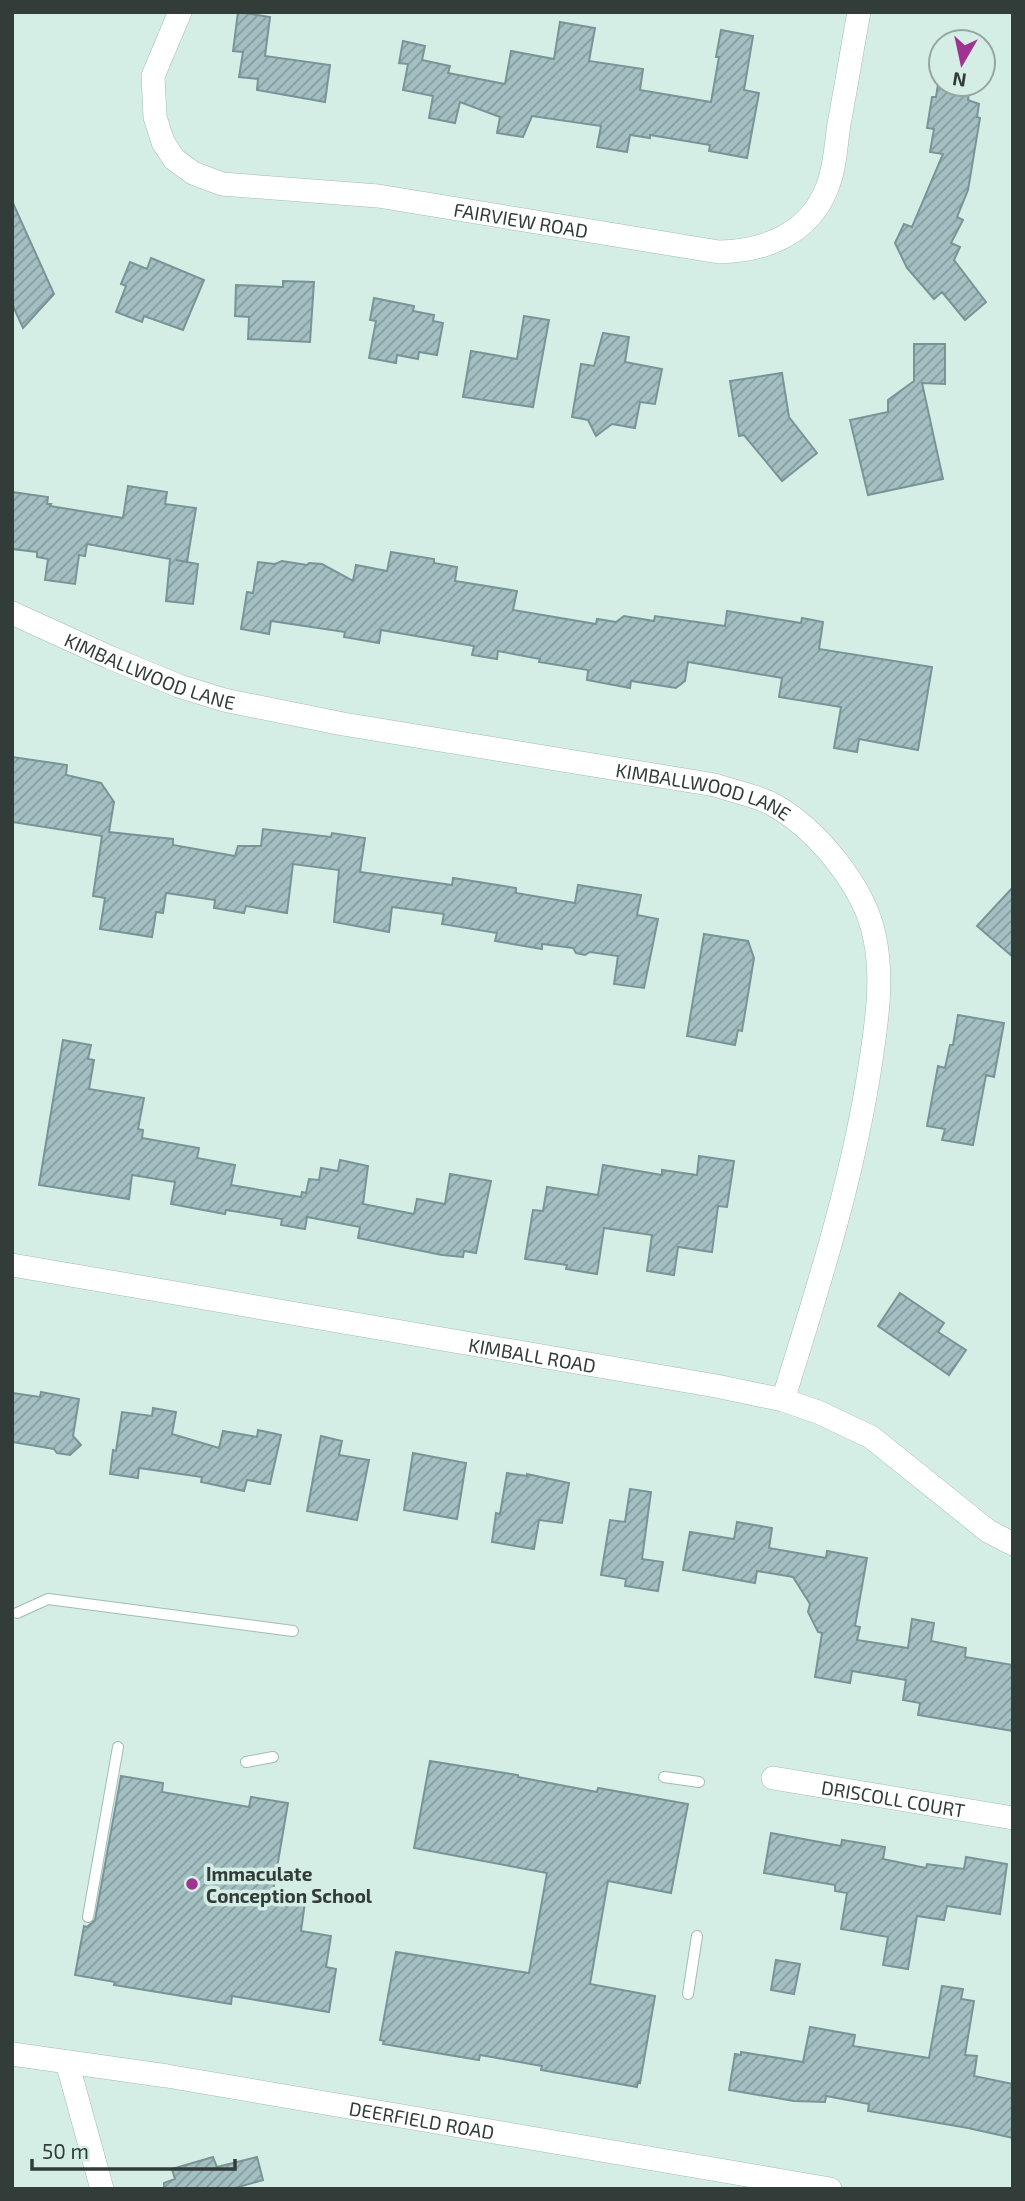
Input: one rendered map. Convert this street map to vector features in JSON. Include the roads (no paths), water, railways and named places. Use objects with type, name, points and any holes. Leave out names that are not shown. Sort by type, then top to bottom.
[{"type":"street","name":"FAIRVIEW ROAD","points":[[180,12],[153,76],[155,117],[163,142],[174,159],[194,173],[222,184],[378,196],[719,252],[737,252],[781,240],[794,233],[811,217],[828,187],[859,12]]},
{"type":"street","name":"KIMBALLWOOD LANE","points":[[12,613],[179,686],[224,700],[343,724],[715,785],[770,803],[810,832],[827,849],[854,887],[866,911],[875,938],[879,1001],[855,1156],[783,1400]]},
{"type":"street","name":"KIMBALL ROAD","points":[[12,1265],[716,1386],[783,1400],[818,1412],[871,1437],[988,1531],[1013,1544]]},
{"type":"street","name":"DRISCOLL COURT","points":[[773,1778],[1013,1818]]},
{"type":"street","name":"DEERFIELD ROAD","points":[[12,2054],[167,2076],[830,2189]]},
{"type":"street","points":[[67,2062],[102,2189]]},
{"type":"lane","points":[[17,1613],[48,1599],[293,1631]]},
{"type":"lane","points":[[88,1917],[118,1747]]},
{"type":"lane","points":[[246,1762],[273,1757]]},
{"type":"lane","points":[[664,1777],[699,1782]]},
{"type":"lane","points":[[688,1994],[696,1936]]},
{"type":"place","name":"Immaculate Conception School","points":[[192,1884]]}]
